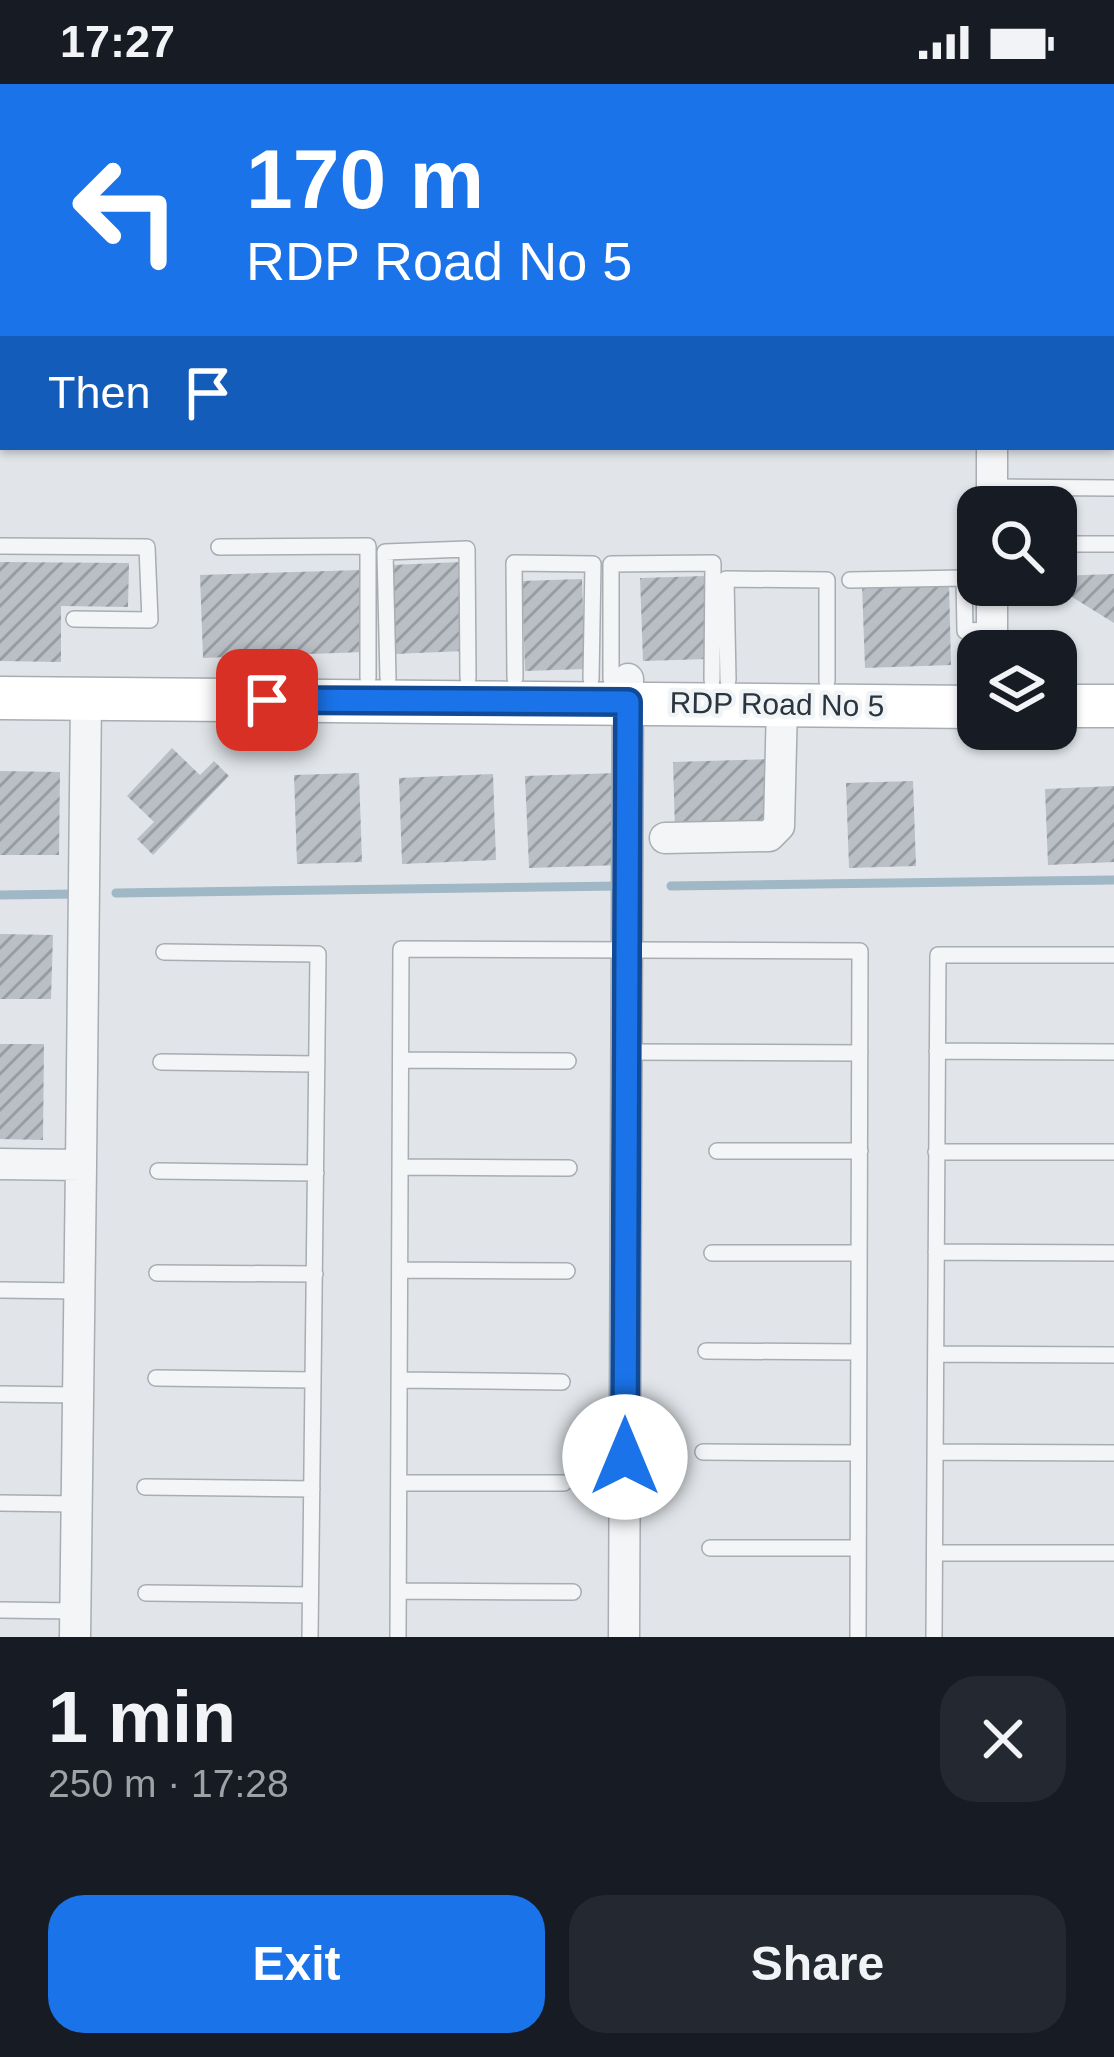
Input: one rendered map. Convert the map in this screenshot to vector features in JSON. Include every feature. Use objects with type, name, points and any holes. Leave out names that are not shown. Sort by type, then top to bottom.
[{"type":"main road","name":"RDP Road No 5","points":[[0,676],[515,679],[615,684],[782,704],[957,707]]},
{"type":"main road","name":"RDP Road No 5","points":[[0,698],[720,680],[957,683]]},
{"type":"main road","points":[[1077,683],[1114,682]]},
{"type":"main road","points":[[1077,706],[1114,706]]},
{"type":"street","points":[[992,450],[992,486]]},
{"type":"street","points":[[615,684],[627,950],[624,1637]]},
{"type":"street","points":[[75,1624],[86,699]]},
{"type":"street","points":[[665,838],[769,836],[779,826],[782,704]]},
{"type":"street","points":[[0,1164],[81,1165]]},
{"type":"lane","points":[[1077,491],[1114,488]]},
{"type":"lane","points":[[1077,544],[1114,544]]},
{"type":"lane","points":[[0,546],[147,547],[150,620],[74,620]]},
{"type":"lane","points":[[219,547],[368,546],[378,678]]},
{"type":"lane","points":[[378,678],[385,552],[467,549],[468,678]]},
{"type":"lane","points":[[615,684],[611,564],[713,562],[720,680]]},
{"type":"lane","points":[[515,679],[514,563],[593,563],[615,684]]},
{"type":"lane","points":[[850,580],[964,578],[965,630]]},
{"type":"lane","points":[[720,680],[725,579],[827,580],[827,681]]},
{"type":"lane","points":[[398,1637],[401,949],[860,951],[858,1637]]},
{"type":"lane","points":[[164,952],[318,954],[310,1637]]},
{"type":"lane","points":[[934,1637],[938,955],[1114,955]]},
{"type":"lane","points":[[937,1051],[1114,1052]]},
{"type":"lane","points":[[626,1052],[860,1053]]},
{"type":"lane","points":[[401,1060],[568,1060]]},
{"type":"lane","points":[[161,1062],[317,1064]]},
{"type":"lane","points":[[717,1151],[860,1151]]},
{"type":"lane","points":[[936,1152],[1114,1153]]},
{"type":"lane","points":[[400,1167],[569,1168]]},
{"type":"lane","points":[[158,1171],[316,1173]]},
{"type":"lane","points":[[936,1252],[1114,1253]]},
{"type":"lane","points":[[712,1253],[859,1253]]},
{"type":"lane","points":[[400,1270],[567,1271]]},
{"type":"lane","points":[[157,1273],[314,1274]]},
{"type":"lane","points":[[0,1290],[79,1291]]},
{"type":"lane","points":[[706,1351],[859,1352]]},
{"type":"lane","points":[[936,1354],[1114,1355]]},
{"type":"lane","points":[[157,1378],[313,1380]]},
{"type":"lane","points":[[399,1380],[562,1382]]},
{"type":"lane","points":[[0,1394],[78,1395]]},
{"type":"lane","points":[[703,1452],[858,1453]]},
{"type":"lane","points":[[935,1452],[1114,1453]]},
{"type":"lane","points":[[399,1483],[564,1483]]},
{"type":"lane","points":[[145,1486],[312,1489]]},
{"type":"lane","points":[[0,1504],[77,1504]]},
{"type":"lane","points":[[710,1548],[858,1548]]},
{"type":"lane","points":[[934,1552],[1114,1553]]},
{"type":"lane","points":[[398,1591],[573,1592]]},
{"type":"lane","points":[[146,1593],[310,1595]]},
{"type":"lane","points":[[0,1610],[75,1624]]},
{"type":"building","points":[[0,562],[129,563],[128,607],[61,606],[61,662],[0,661]]},
{"type":"building","points":[[461,562],[464,651],[395,654],[392,565]]},
{"type":"building","points":[[361,570],[364,652],[203,658],[200,575]]},
{"type":"building","points":[[1114,574],[1114,623],[1077,600],[1077,575]]},
{"type":"building","points":[[705,576],[708,659],[643,661],[640,578]]},
{"type":"building","points":[[582,579],[585,669],[525,671],[522,581]]},
{"type":"building","points":[[949,582],[951,665],[865,668],[862,585]]},
{"type":"building","points":[[172,748],[200,775],[214,761],[229,776],[153,855],[137,839],[154,822],[127,796]]},
{"type":"building","points":[[771,759],[773,827],[675,831],[673,762]]},
{"type":"building","points":[[0,771],[60,772],[59,855],[0,855]]},
{"type":"building","points":[[359,773],[362,862],[297,864],[294,775]]},
{"type":"building","points":[[617,773],[621,865],[529,868],[525,776]]},
{"type":"building","points":[[493,774],[496,860],[402,864],[399,778]]},
{"type":"building","points":[[913,781],[916,866],[849,868],[846,783]]},
{"type":"building","points":[[1114,786],[1114,862],[1048,865],[1045,789]]},
{"type":"building","points":[[0,934],[53,935],[51,999],[0,999]]},
{"type":"building","points":[[0,1044],[44,1044],[43,1140],[0,1139]]},
{"type":"waterway","points":[[671,886],[1114,880]]},
{"type":"waterway","points":[[116,893],[621,886]]},
{"type":"waterway","points":[[0,895],[75,894]]},
{"type":"route","points":[[267,700],[628,702],[625,1457]]}]
